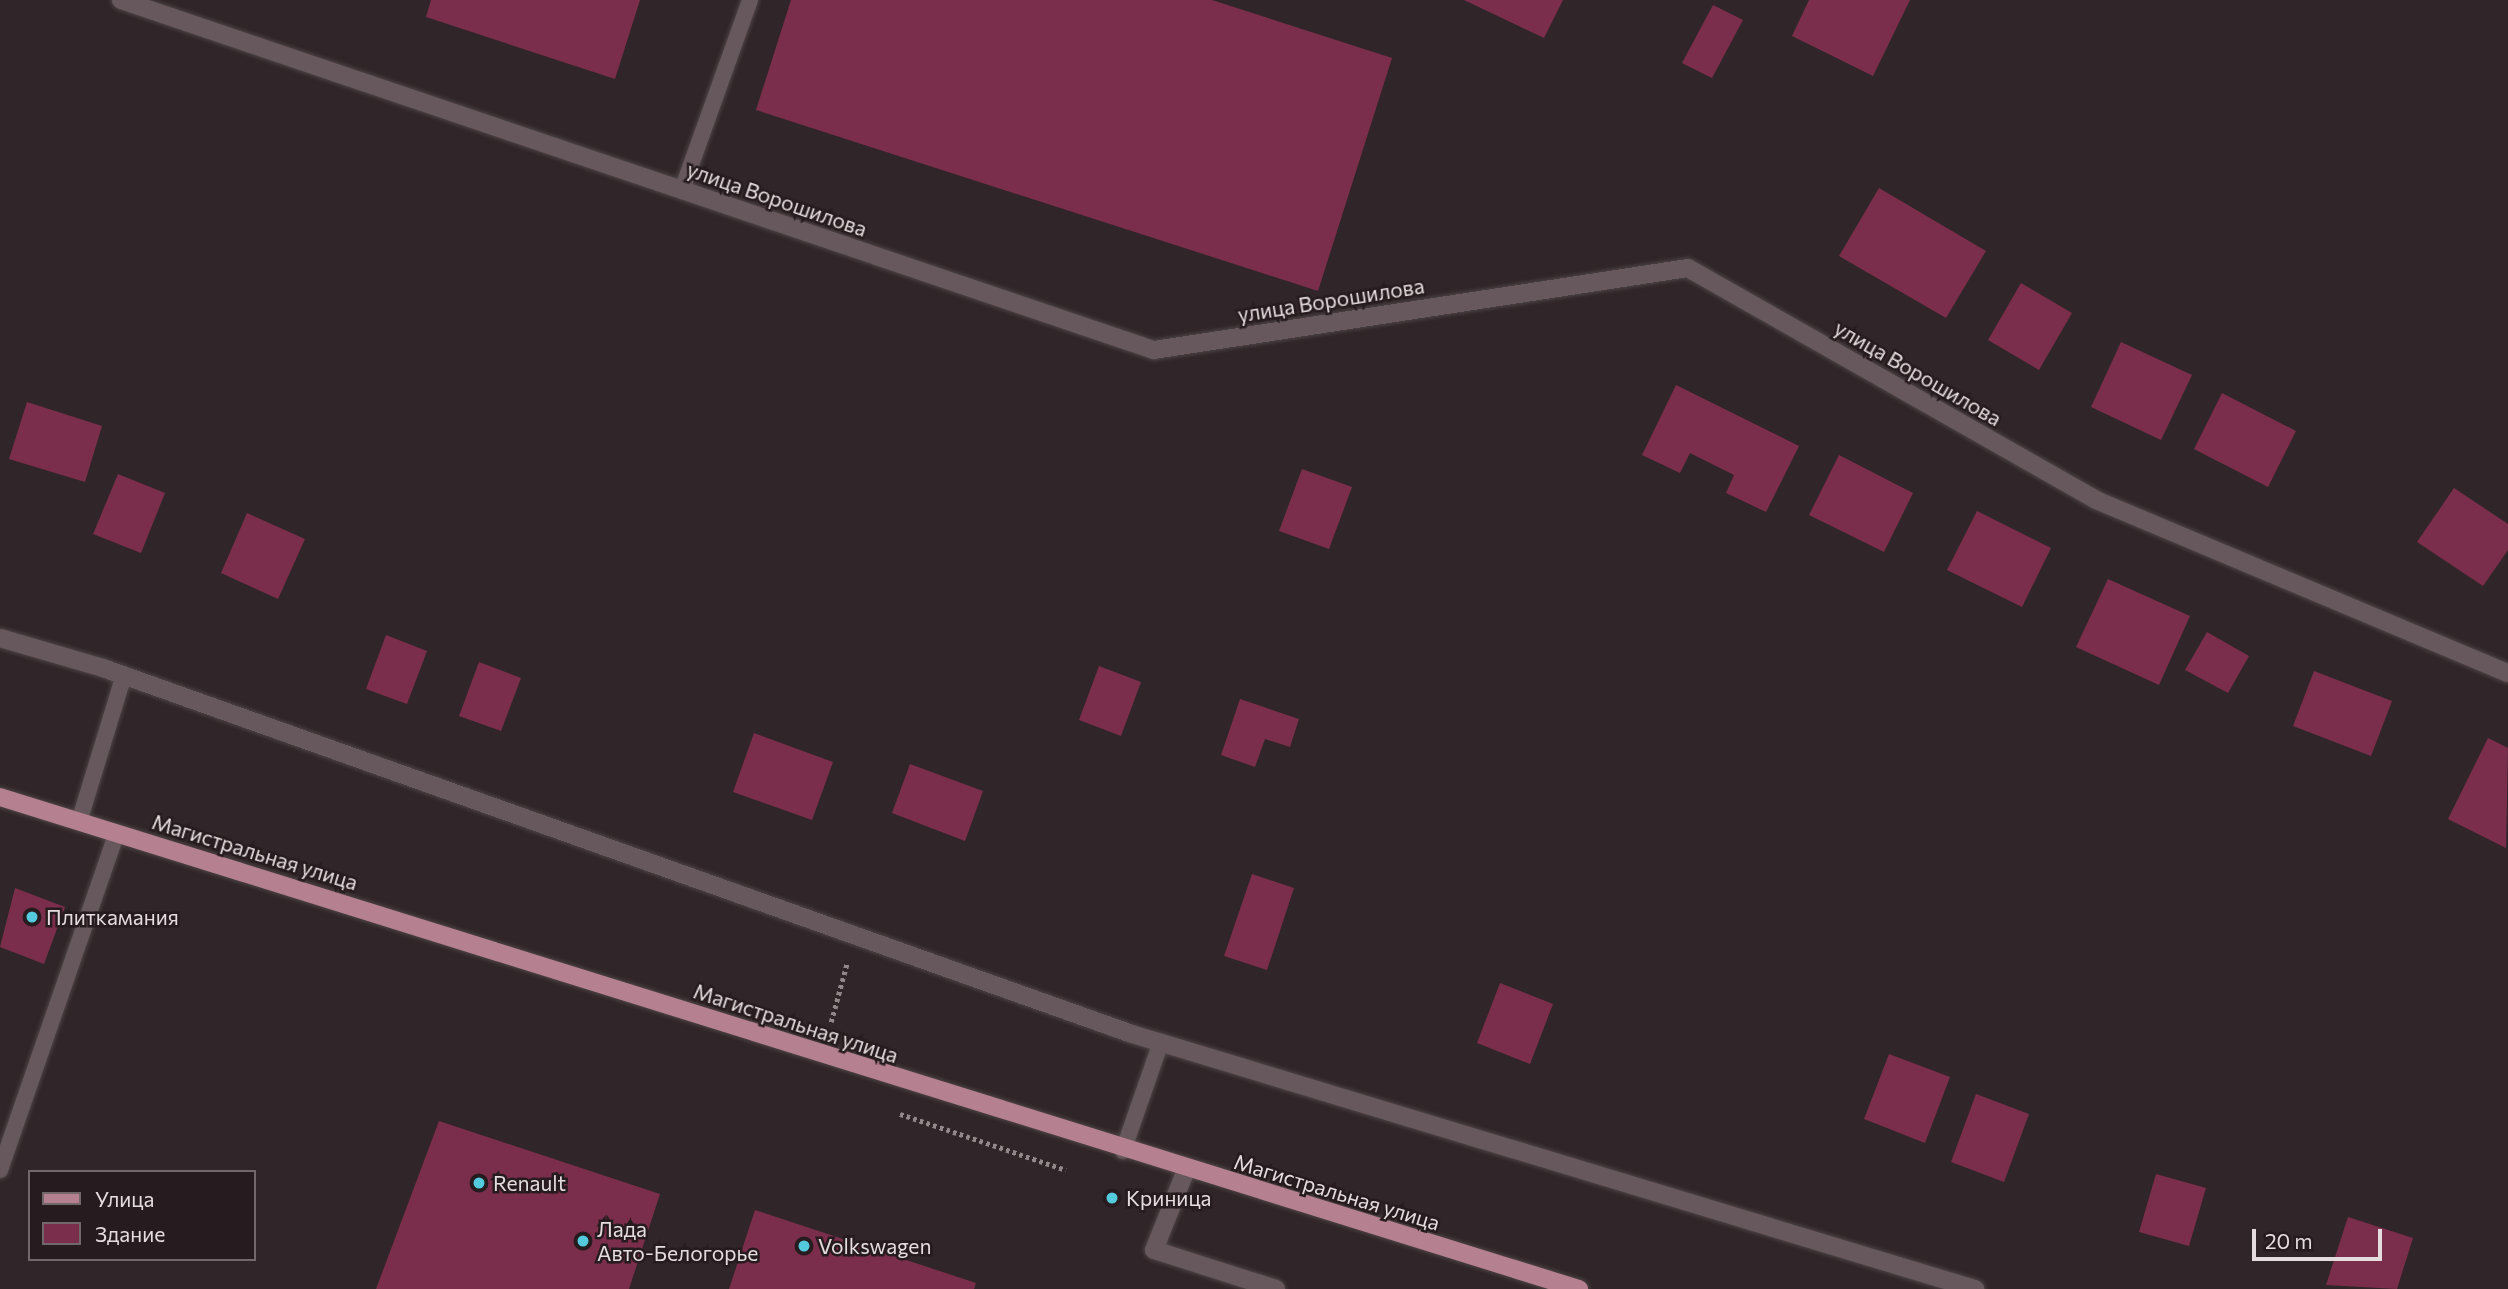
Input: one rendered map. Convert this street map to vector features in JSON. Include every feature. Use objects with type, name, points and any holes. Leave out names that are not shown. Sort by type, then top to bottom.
[{"type":"main road","name":"Магистральная улица","points":[[0,797],[1123,1151],[1579,1289]]},
{"type":"street","name":"улица Ворошилова","points":[[121,0],[1154,350],[1688,268],[2096,500],[2508,673]]},
{"type":"street","points":[[0,638],[124,675],[1161,1042],[1975,1289]]},
{"type":"street","points":[[1186,1170],[1154,1250],[1276,1289]]},
{"type":"lane","points":[[682,190],[750,0]]},
{"type":"lane","points":[[79,822],[124,675]]},
{"type":"lane","points":[[0,1170],[117,833]]},
{"type":"lane","points":[[1123,1151],[1161,1042]]},
{"type":"building","points":[[431,0],[640,0],[615,79],[426,17]]},
{"type":"building","points":[[791,0],[1212,0],[1392,58],[1318,291],[756,110]]},
{"type":"building","points":[[1464,0],[1563,0],[1544,38]]},
{"type":"building","points":[[1809,0],[1910,0],[1873,76],[1792,36]]},
{"type":"building","points":[[1713,5],[1743,20],[1712,78],[1682,63]]},
{"type":"building","points":[[1879,188],[1986,251],[1946,318],[1839,256]]},
{"type":"building","points":[[2021,283],[2072,313],[2039,370],[1988,340]]},
{"type":"building","points":[[2121,342],[2192,375],[2161,440],[2091,407]]},
{"type":"building","points":[[1676,385],[1799,446],[1766,512],[1726,493],[1734,475],[1690,453],[1680,473],[1642,455]]},
{"type":"building","points":[[2222,393],[2296,431],[2268,487],[2194,449]]},
{"type":"building","points":[[27,402],[102,426],[85,482],[9,459]]},
{"type":"building","points":[[1839,455],[1913,493],[1884,552],[1809,515]]},
{"type":"building","points":[[1302,469],[1352,487],[1329,549],[1279,531]]},
{"type":"building","points":[[118,474],[165,493],[141,553],[93,534]]},
{"type":"building","points":[[2454,488],[2508,524],[2508,550],[2483,586],[2417,542]]},
{"type":"building","points":[[1977,511],[2051,548],[2022,607],[1947,570]]},
{"type":"building","points":[[247,513],[305,539],[278,599],[221,573]]},
{"type":"building","points":[[2108,579],[2190,616],[2159,685],[2076,647]]},
{"type":"building","points":[[2207,632],[2249,656],[2228,693],[2185,670]]},
{"type":"building","points":[[386,635],[427,651],[407,704],[366,689]]},
{"type":"building","points":[[479,662],[521,678],[501,731],[459,716]]},
{"type":"building","points":[[1099,666],[1141,682],[1121,736],[1079,720]]},
{"type":"building","points":[[2314,671],[2392,701],[2371,756],[2293,726]]},
{"type":"building","points":[[1240,699],[1299,719],[1290,747],[1265,739],[1255,767],[1221,755]]},
{"type":"building","points":[[754,733],[833,762],[812,820],[733,792]]},
{"type":"building","points":[[2488,738],[2508,748],[2506,848],[2448,819]]},
{"type":"building","points":[[910,764],[983,791],[965,841],[892,813]]},
{"type":"building","points":[[1252,874],[1294,888],[1267,970],[1224,956]]},
{"type":"building","name":"Плиткамания","points":[[15,888],[65,907],[44,964],[0,947]]},
{"type":"building","points":[[1500,983],[1553,1004],[1530,1064],[1477,1043]]},
{"type":"building","points":[[1889,1054],[1950,1077],[1925,1143],[1864,1119]]},
{"type":"building","points":[[1976,1094],[2029,1114],[2004,1182],[1951,1162]]},
{"type":"building","points":[[439,1121],[660,1194],[629,1289],[376,1289]]},
{"type":"building","points":[[2156,1174],[2206,1188],[2189,1246],[2139,1232]]},
{"type":"building","name":"Volkswagen","points":[[755,1210],[976,1283],[974,1289],[729,1289]]},
{"type":"building","points":[[2348,1217],[2413,1238],[2397,1289],[2326,1285]]},
{"type":"place","name":"Плиткамания","points":[[32,917]]},
{"type":"place","name":"Renault","points":[[479,1183]]},
{"type":"place","name":"Криница","points":[[1112,1198]]},
{"type":"place","name":"Лада Авто-Белогорье","points":[[583,1241]]},
{"type":"place","name":"Volkswagen","points":[[804,1246]]}]
